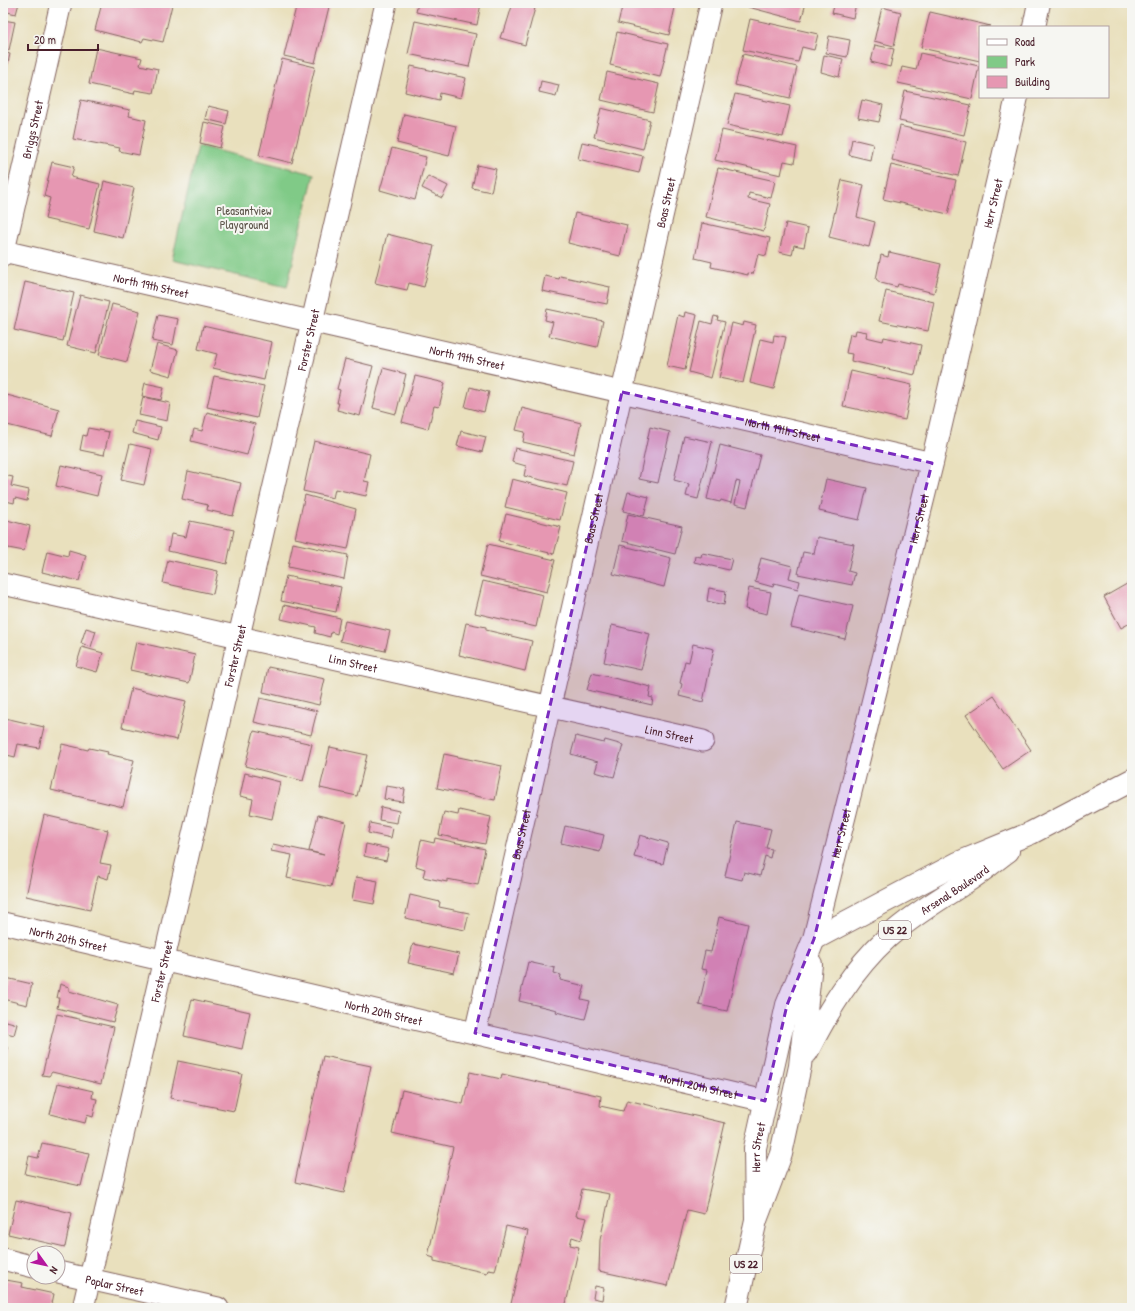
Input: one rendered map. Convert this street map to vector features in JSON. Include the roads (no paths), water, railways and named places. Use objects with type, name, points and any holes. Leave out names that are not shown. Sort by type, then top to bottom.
[{"type":"main road","points":[[1034,26],[1039,3]]},
{"type":"main road","name":"Herr Street","points":[[736,1308],[756,1220],[781,1154],[800,1066],[814,939],[932,463],[1017,98]]},
{"type":"main road","name":"Arsenal Boulevard","points":[[814,939],[958,863],[1031,833],[1132,780]]},
{"type":"main road","name":"Arsenal Boulevard","points":[[800,1066],[826,1015],[854,973],[871,954],[907,921],[926,907],[968,881],[1031,833]]},
{"type":"main road","name":"Herr Street","points":[[756,1220],[754,1148],[787,1005],[814,939]]},
{"type":"street","name":"Briggs Street","points":[[3,252],[60,3]]},
{"type":"street","name":"Forster Street","points":[[83,1308],[386,3]]},
{"type":"street","name":"Boas Street","points":[[475,1033],[711,3]]},
{"type":"street","name":"North 19th Street","points":[[3,252],[932,463]]},
{"type":"street","name":"Linn Street","points":[[3,584],[703,741]]},
{"type":"street","name":"North 20th Street","points":[[3,923],[765,1101]]},
{"type":"street","points":[[3,1260],[26,1264]]},
{"type":"street","name":"Poplar Street","points":[[66,1274],[218,1308]]},
{"type":"park label","name":"Pleasantview Playground","points":[[244,217]]}]
